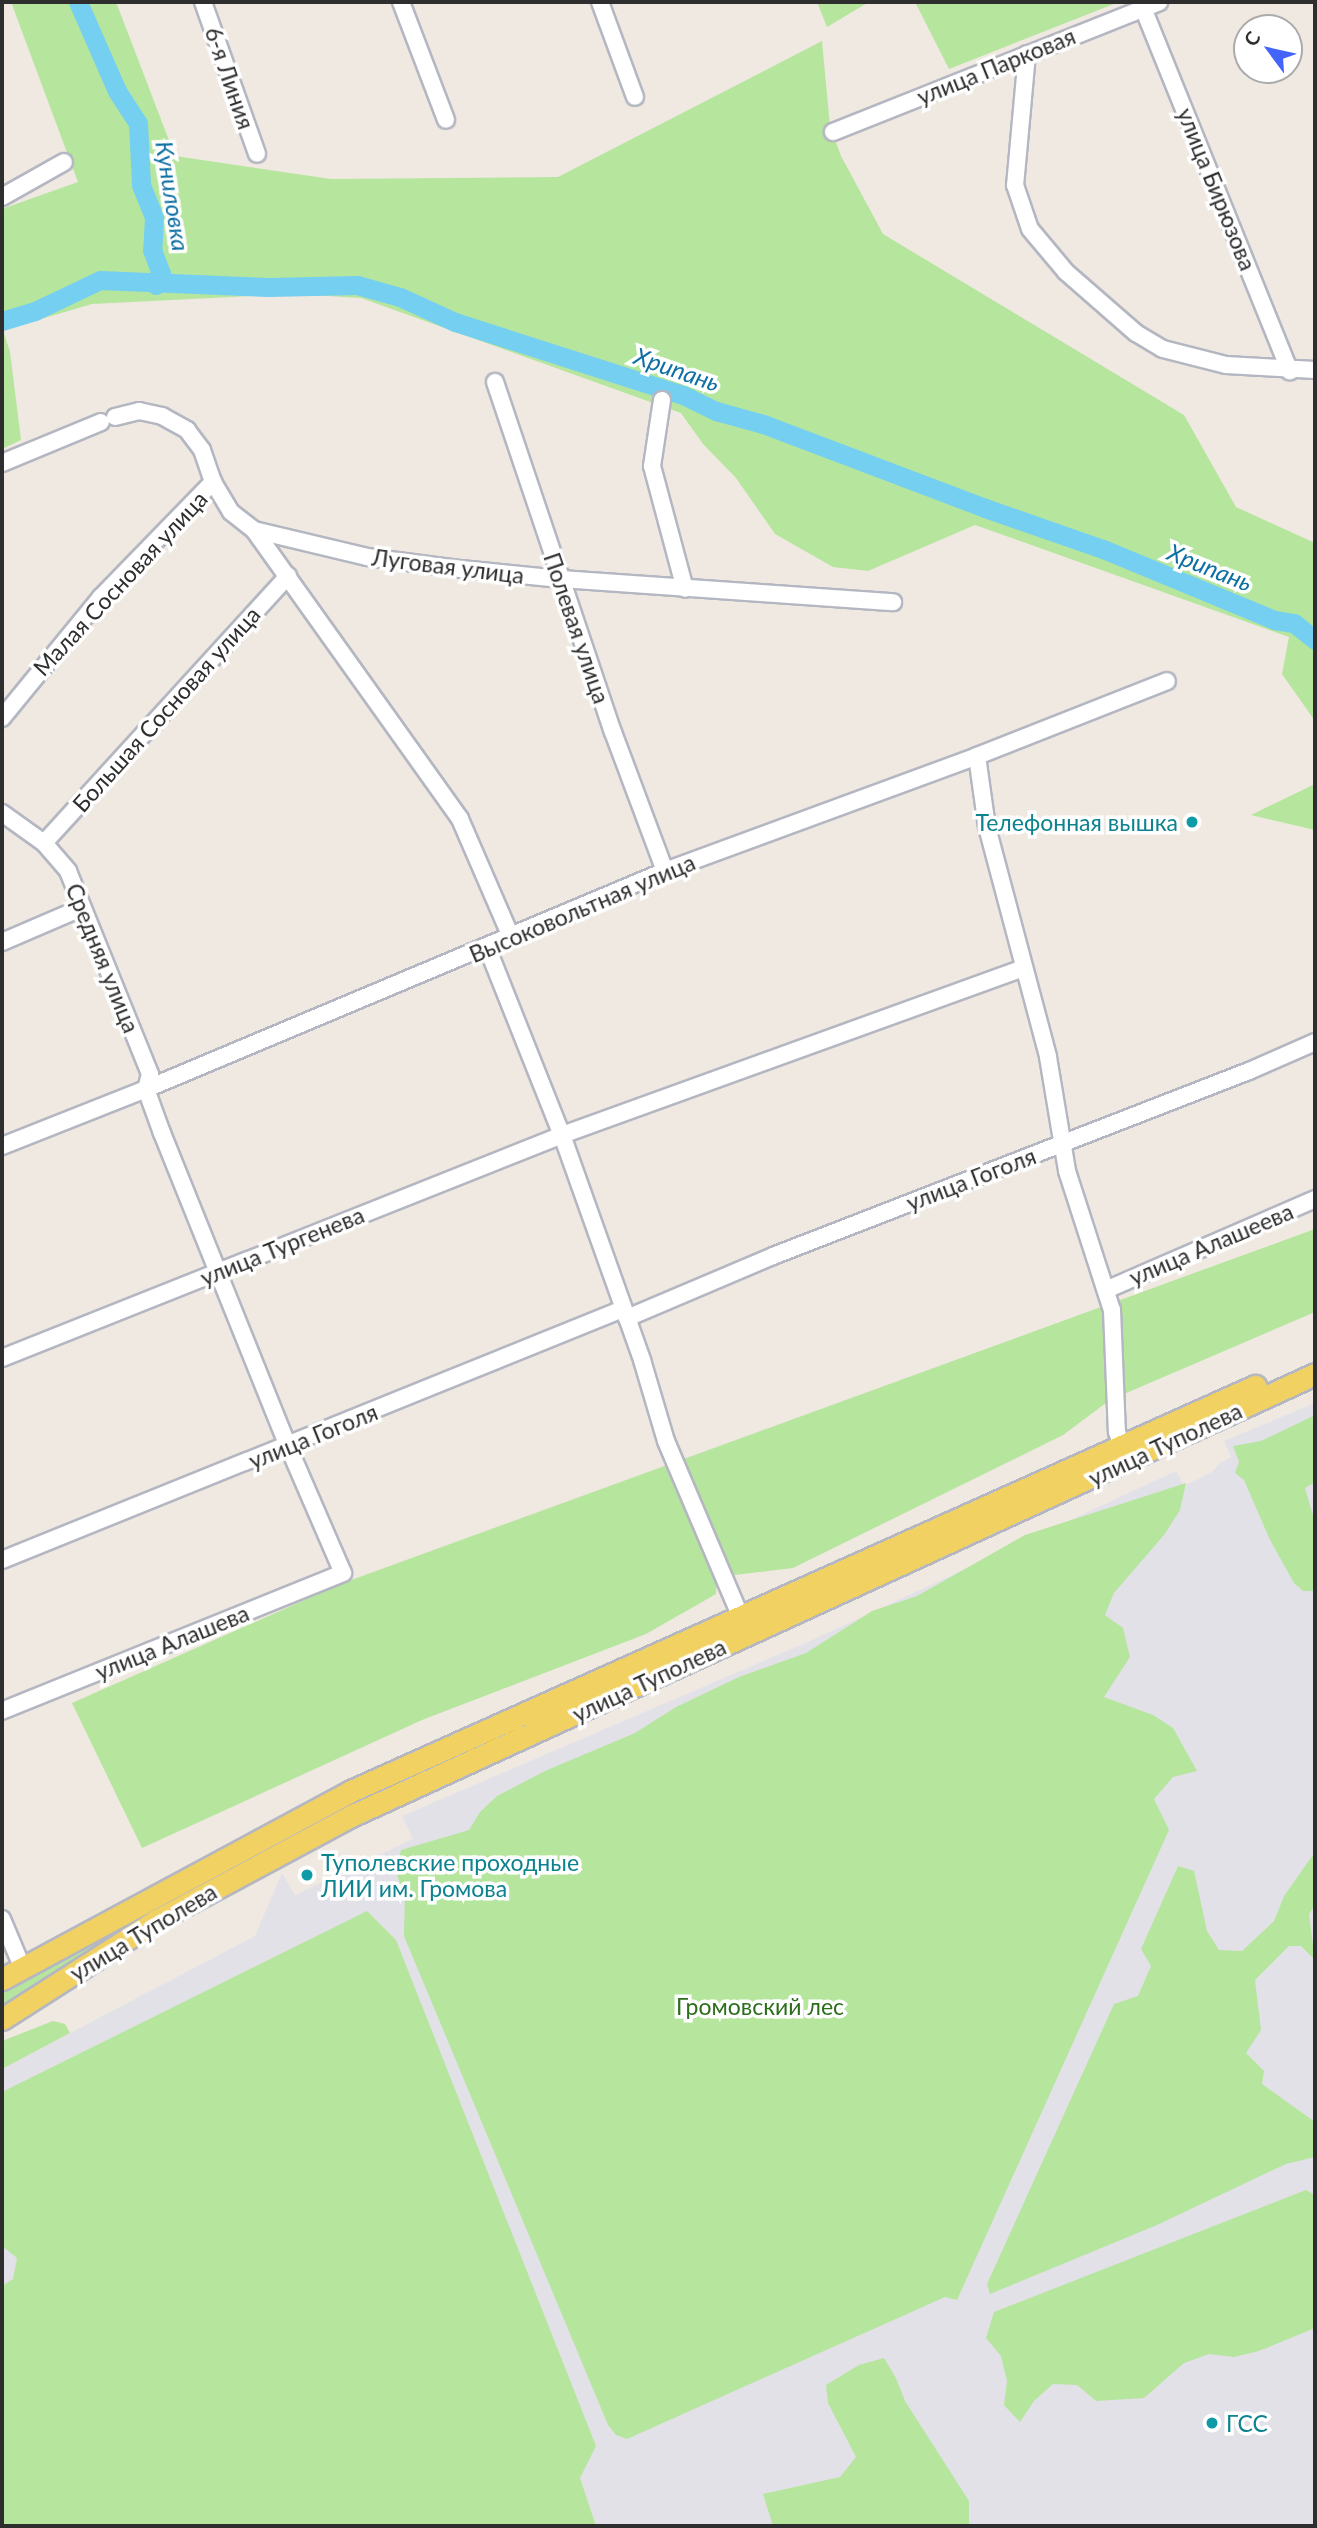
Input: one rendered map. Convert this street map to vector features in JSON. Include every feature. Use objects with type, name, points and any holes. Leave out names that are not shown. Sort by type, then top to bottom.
[{"type":"main road","name":"улица Туполева","points":[[2,1979],[19,1959],[351,1791],[1315,1360]]},
{"type":"main road","name":"улица Туполева","points":[[2,2019],[156,1920],[351,1816],[1315,1374]]},
{"type":"street","name":"6-я Линия","points":[[203,2],[257,154]]},
{"type":"street","points":[[401,2],[446,120]]},
{"type":"street","points":[[600,2],[635,97]]},
{"type":"street","name":"улица Парковая","points":[[833,132],[1159,2]]},
{"type":"street","name":"улица Бирюзова","points":[[1143,8],[1290,371]]},
{"type":"street","points":[[1027,54],[1015,185],[1030,229],[1057,261],[1098,303],[1163,349],[1226,365],[1290,371],[1315,370]]},
{"type":"street","points":[[2,197],[64,162]]},
{"type":"street","name":"Полевая улица","points":[[495,382],[613,733],[665,871]]},
{"type":"street","points":[[662,400],[652,466],[685,589]]},
{"type":"street","points":[[2,463],[108,420],[139,411],[162,416],[187,430],[202,450],[213,482],[230,512],[254,530],[460,819],[511,937]]},
{"type":"street","name":"Малая Сосновая улица","points":[[2,718],[101,597],[213,482]]},
{"type":"street","name":"Луговая улица","points":[[254,530],[367,557],[561,579],[893,602]]},
{"type":"street","name":"Большая Сосновая улица","points":[[44,843],[288,576]]},
{"type":"street","name":"Высоковольтная улица","points":[[2,1146],[146,1089],[665,871],[977,757],[1167,681]]},
{"type":"street","points":[[977,757],[986,827],[1048,1057],[1061,1144],[1112,1310],[1117,1432],[1122,1446]]},
{"type":"street","name":"Средняя улица","points":[[2,813],[44,843],[68,871],[150,1074],[146,1089],[288,1446],[343,1573]]},
{"type":"street","points":[[2,942],[81,908]]},
{"type":"street","points":[[487,947],[562,1135],[666,1441],[741,1618]]},
{"type":"street","name":"улица Тургенева","points":[[2,1359],[562,1135],[1024,968]]},
{"type":"street","name":"улица Гоголя","points":[[2,1560],[1315,1042]]},
{"type":"street","name":"улица Алашеева","points":[[1106,1290],[1315,1199]]},
{"type":"street","name":"улица Алашева","points":[[2,1711],[343,1573]]},
{"type":"street","points":[[2,1919],[19,1959]]},
{"type":"shaded area","points":[[1315,1403],[1315,2526],[2,2526],[2,2069],[255,1936],[282,1873],[295,1895],[413,1839],[402,1816],[810,1641],[1176,1471],[1184,1486],[1212,1472],[1231,1457],[1224,1441]]},
{"type":"green space","points":[[11,2],[116,2],[175,156],[331,179],[558,177],[822,41],[830,126],[841,156],[883,234],[1184,415],[1236,507],[1315,543],[1315,721],[1282,674],[1289,637],[975,525],[868,571],[833,567],[775,534],[736,478],[703,444],[681,413],[361,298],[293,294],[92,304],[3,330],[10,352],[21,440],[2,449],[2,209],[78,182]]},
{"type":"green space","points":[[817,2],[869,2],[827,27]]},
{"type":"green space","points":[[915,2],[1119,2],[949,69]]},
{"type":"green space","points":[[1315,784],[1315,830],[1251,815]]},
{"type":"green space","points":[[1315,1229],[1315,1312],[1110,1400],[1063,1435],[793,1568],[717,1577],[716,1594],[646,1634],[422,1720],[142,1848],[72,1703],[343,1583]]},
{"type":"green space","points":[[1313,1416],[1315,1482],[1305,1488],[1315,1522],[1315,1591],[1303,1591],[1294,1583],[1270,1540],[1244,1480],[1235,1473],[1239,1462],[1233,1446],[1261,1441]]},
{"type":"green space","name":"Громовский лес","points":[[1186,1483],[1180,1510],[1164,1535],[1114,1593],[1105,1615],[1123,1628],[1130,1657],[1104,1697],[1153,1715],[1173,1728],[1197,1771],[1173,1777],[1154,1799],[1169,1830],[957,2300],[945,2297],[627,2439],[616,2435],[608,2425],[404,1936],[405,1895],[396,1873],[401,1850],[469,1830],[480,1812],[497,1796],[545,1771],[635,1733],[676,1707],[739,1677],[806,1653],[872,1611],[917,1596],[1025,1535]]},
{"type":"green space","points":[[1315,1852],[1315,1905],[1309,1914],[1315,1960],[1301,1946],[1289,1946],[1255,1980],[1261,2030],[1246,2053],[1264,2071],[1262,2084],[1315,2122],[1315,2157],[1286,2164],[1157,2225],[990,2294],[987,2284],[1114,2004],[1138,1996],[1151,1966],[1141,1949],[1178,1866],[1194,1871],[1207,1931],[1219,1950],[1242,1951],[1274,1921],[1284,1896]]},
{"type":"green space","points":[[367,1911],[396,1940],[596,2446],[580,2478],[596,2526],[2,2526],[2,2286],[13,2279],[17,2258],[2,2246],[2,2092]]},
{"type":"green space","points":[[113,1929],[116,1935],[2,2006],[2,1986]]},
{"type":"green space","points":[[53,2021],[65,2024],[70,2033],[2,2069],[2,2041]]},
{"type":"green space","points":[[1306,2190],[1315,2195],[1315,2328],[1259,2351],[1234,2357],[1209,2354],[1184,2363],[1144,2398],[1096,2401],[1077,2385],[1053,2384],[1034,2401],[1020,2422],[1004,2405],[1007,2381],[1001,2356],[986,2338],[994,2312]]},
{"type":"green space","points":[[884,2358],[905,2401],[969,2501],[969,2526],[773,2526],[763,2494],[840,2477],[856,2457],[828,2403],[826,2385],[859,2365]]},
{"type":"waterway","name":"Куниловка","points":[[78,2],[117,91],[138,123],[141,185],[154,217],[152,250],[161,273],[156,285]]},
{"type":"waterway","name":"Хрипань","points":[[2,321],[35,311],[100,280],[269,287],[357,285],[400,297],[455,322],[683,395],[716,411],[763,424],[985,508],[1103,549],[1274,620],[1294,623],[1315,640]]},
{"type":"place","name":"Телефонная вышка","points":[[1192,822]]},
{"type":"place","name":"Туполевские проходные ЛИИ им. Громова","points":[[307,1875]]},
{"type":"place","name":"ГСС","points":[[1212,2423]]}]
